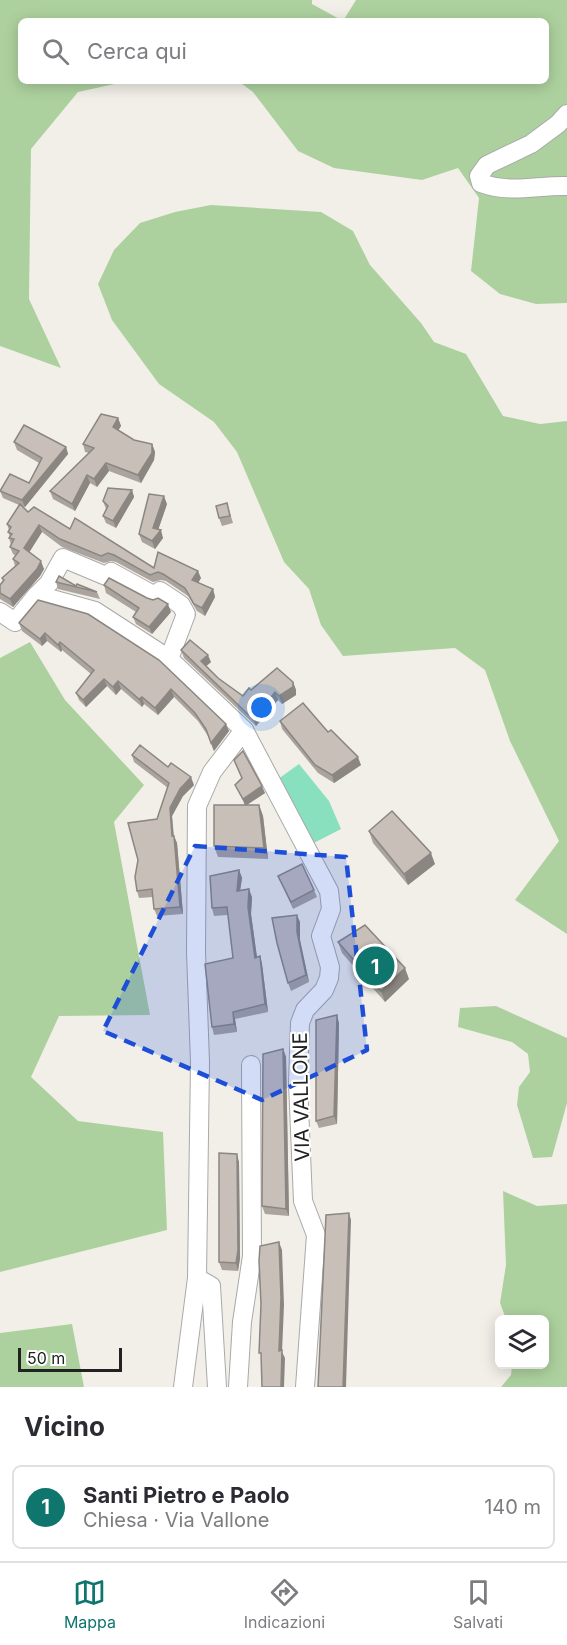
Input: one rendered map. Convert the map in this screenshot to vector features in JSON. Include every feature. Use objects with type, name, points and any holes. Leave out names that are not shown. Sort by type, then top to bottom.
[{"type":"street","points":[[567,114],[558,124],[531,144],[487,165],[479,176],[481,183],[494,188],[567,186]]},
{"type":"street","points":[[0,612],[15,622],[49,583],[63,558],[106,576],[111,572],[155,596],[160,591],[181,605],[186,614],[169,659]]},
{"type":"street","name":"VIA VALLONE","points":[[37,596],[95,611],[169,659],[244,730],[329,891],[331,909],[321,936],[330,967],[329,978],[324,990],[305,1010],[300,1023],[298,1083],[303,1201],[316,1235],[305,1387]]},
{"type":"street","points":[[183,1387],[197,1278],[200,1062],[196,952],[197,806],[212,772],[244,730]]},
{"type":"street","points":[[238,1387],[242,1322],[252,1256],[251,1065]]},
{"type":"street","points":[[197,1278],[211,1286],[217,1387]]},
{"type":"highlighted area","points":[[195,846],[346,857],[367,1050],[262,1100],[103,1031]]},
{"type":"green space","points":[[0,0],[312,0],[312,4],[338,18],[18,18],[18,84],[114,84],[78,92],[31,149],[29,299],[61,368],[0,346]]},
{"type":"green space","points":[[356,0],[567,0],[567,303],[536,304],[500,294],[471,271],[479,198],[458,168],[422,180],[334,168],[298,151],[253,92],[242,84],[549,84],[549,18],[345,18]]},
{"type":"green space","points":[[211,205],[321,212],[353,231],[370,265],[421,323],[434,342],[466,354],[503,416],[540,424],[567,421],[567,934],[515,900],[559,841],[510,741],[485,670],[455,648],[343,656],[321,625],[309,589],[284,562],[237,452],[214,422],[159,384],[112,320],[98,284],[114,250],[140,223],[175,212]]},
{"type":"green space","points":[[30,642],[65,700],[144,785],[114,822],[150,1015],[59,1016],[31,1077],[78,1121],[163,1132],[167,1230],[0,1272],[0,658]]},
{"type":"green space","points":[[299,764],[329,801],[341,829],[308,846],[274,782]]},
{"type":"green space","points":[[496,1006],[567,1038],[567,1103],[552,1157],[533,1158],[517,1105],[519,1087],[530,1072],[528,1054],[512,1042],[458,1027],[460,1008]]},
{"type":"green space","points":[[503,1191],[537,1206],[567,1204],[567,1387],[501,1387],[511,1375],[512,1369],[549,1369],[549,1315],[504,1315],[500,1303],[506,1265]]},
{"type":"green space","points":[[72,1324],[84,1387],[0,1387],[0,1333]]},
{"type":"building","points":[[101,414],[118,418],[113,427],[134,440],[152,444],[152,453],[138,475],[106,463],[94,479],[87,475],[72,504],[50,491],[94,448],[83,444]]},
{"type":"building","points":[[24,425],[66,447],[22,500],[0,491],[10,474],[29,483],[42,458],[14,442]]},
{"type":"building","points":[[108,488],[132,490],[113,521],[103,516],[108,506],[103,501]]},
{"type":"building","points":[[149,494],[164,496],[153,528],[161,530],[152,541],[139,534]]},
{"type":"building","points":[[227,503],[230,516],[219,518],[216,506]]},
{"type":"building","points":[[20,504],[28,512],[34,507],[70,529],[75,518],[154,568],[158,552],[198,571],[192,580],[213,589],[202,608],[194,604],[185,588],[163,574],[158,572],[150,575],[108,553],[101,556],[60,539],[39,525],[24,548],[41,561],[37,569],[10,599],[0,593],[0,585],[4,580],[2,578],[19,563],[13,559],[19,551],[10,547],[14,539],[9,538],[12,534],[8,532],[11,527],[7,524]]},
{"type":"building","points":[[59,576],[76,586],[77,584],[97,592],[56,582]]},
{"type":"building","points":[[109,578],[147,598],[153,600],[158,598],[168,604],[149,627],[133,617],[139,608],[104,585]]},
{"type":"building","points":[[38,600],[88,614],[159,660],[226,724],[211,743],[206,729],[195,713],[171,689],[155,708],[142,697],[139,699],[118,681],[113,687],[104,679],[83,700],[76,693],[94,670],[60,642],[58,645],[45,633],[40,639],[19,623]]},
{"type":"building","points":[[190,640],[208,655],[201,661],[218,678],[243,696],[249,688],[251,690],[277,668],[293,682],[293,687],[279,696],[275,692],[253,719],[181,650]]},
{"type":"building","points":[[303,703],[328,732],[331,730],[358,757],[332,775],[315,765],[280,721]]},
{"type":"building","points":[[140,745],[168,767],[171,763],[191,777],[180,789],[170,808],[180,907],[154,909],[152,889],[137,891],[135,877],[138,860],[128,823],[157,819],[169,783],[132,755]]},
{"type":"building","points":[[243,751],[262,786],[243,799],[235,785],[242,778],[234,760]]},
{"type":"building","points":[[214,805],[259,805],[264,848],[214,846]]},
{"type":"building","points":[[392,811],[431,853],[404,874],[369,831]]},
{"type":"building","points":[[302,864],[314,890],[291,902],[278,876]]},
{"type":"building","points":[[239,870],[237,891],[249,889],[248,907],[255,958],[260,956],[265,1004],[233,1012],[234,1024],[212,1027],[205,964],[233,958],[227,907],[212,908],[210,876]]},
{"type":"building","points":[[297,915],[297,932],[306,975],[288,983],[272,918]]},
{"type":"building","points":[[365,925],[405,968],[381,991],[338,942]]},
{"type":"building","points":[[337,1015],[334,1116],[316,1121],[316,1020]]},
{"type":"building","points":[[283,1049],[286,1209],[262,1206],[263,1054]]},
{"type":"building","points":[[219,1153],[237,1154],[238,1250],[236,1263],[219,1262]]},
{"type":"building","points":[[349,1213],[343,1387],[318,1387],[326,1215]]},
{"type":"building","points":[[279,1242],[281,1387],[262,1387],[261,1353],[259,1353],[260,1246]]},
{"type":"place","name":"Santi Pietro e Paolo","points":[[375,966]]}]
